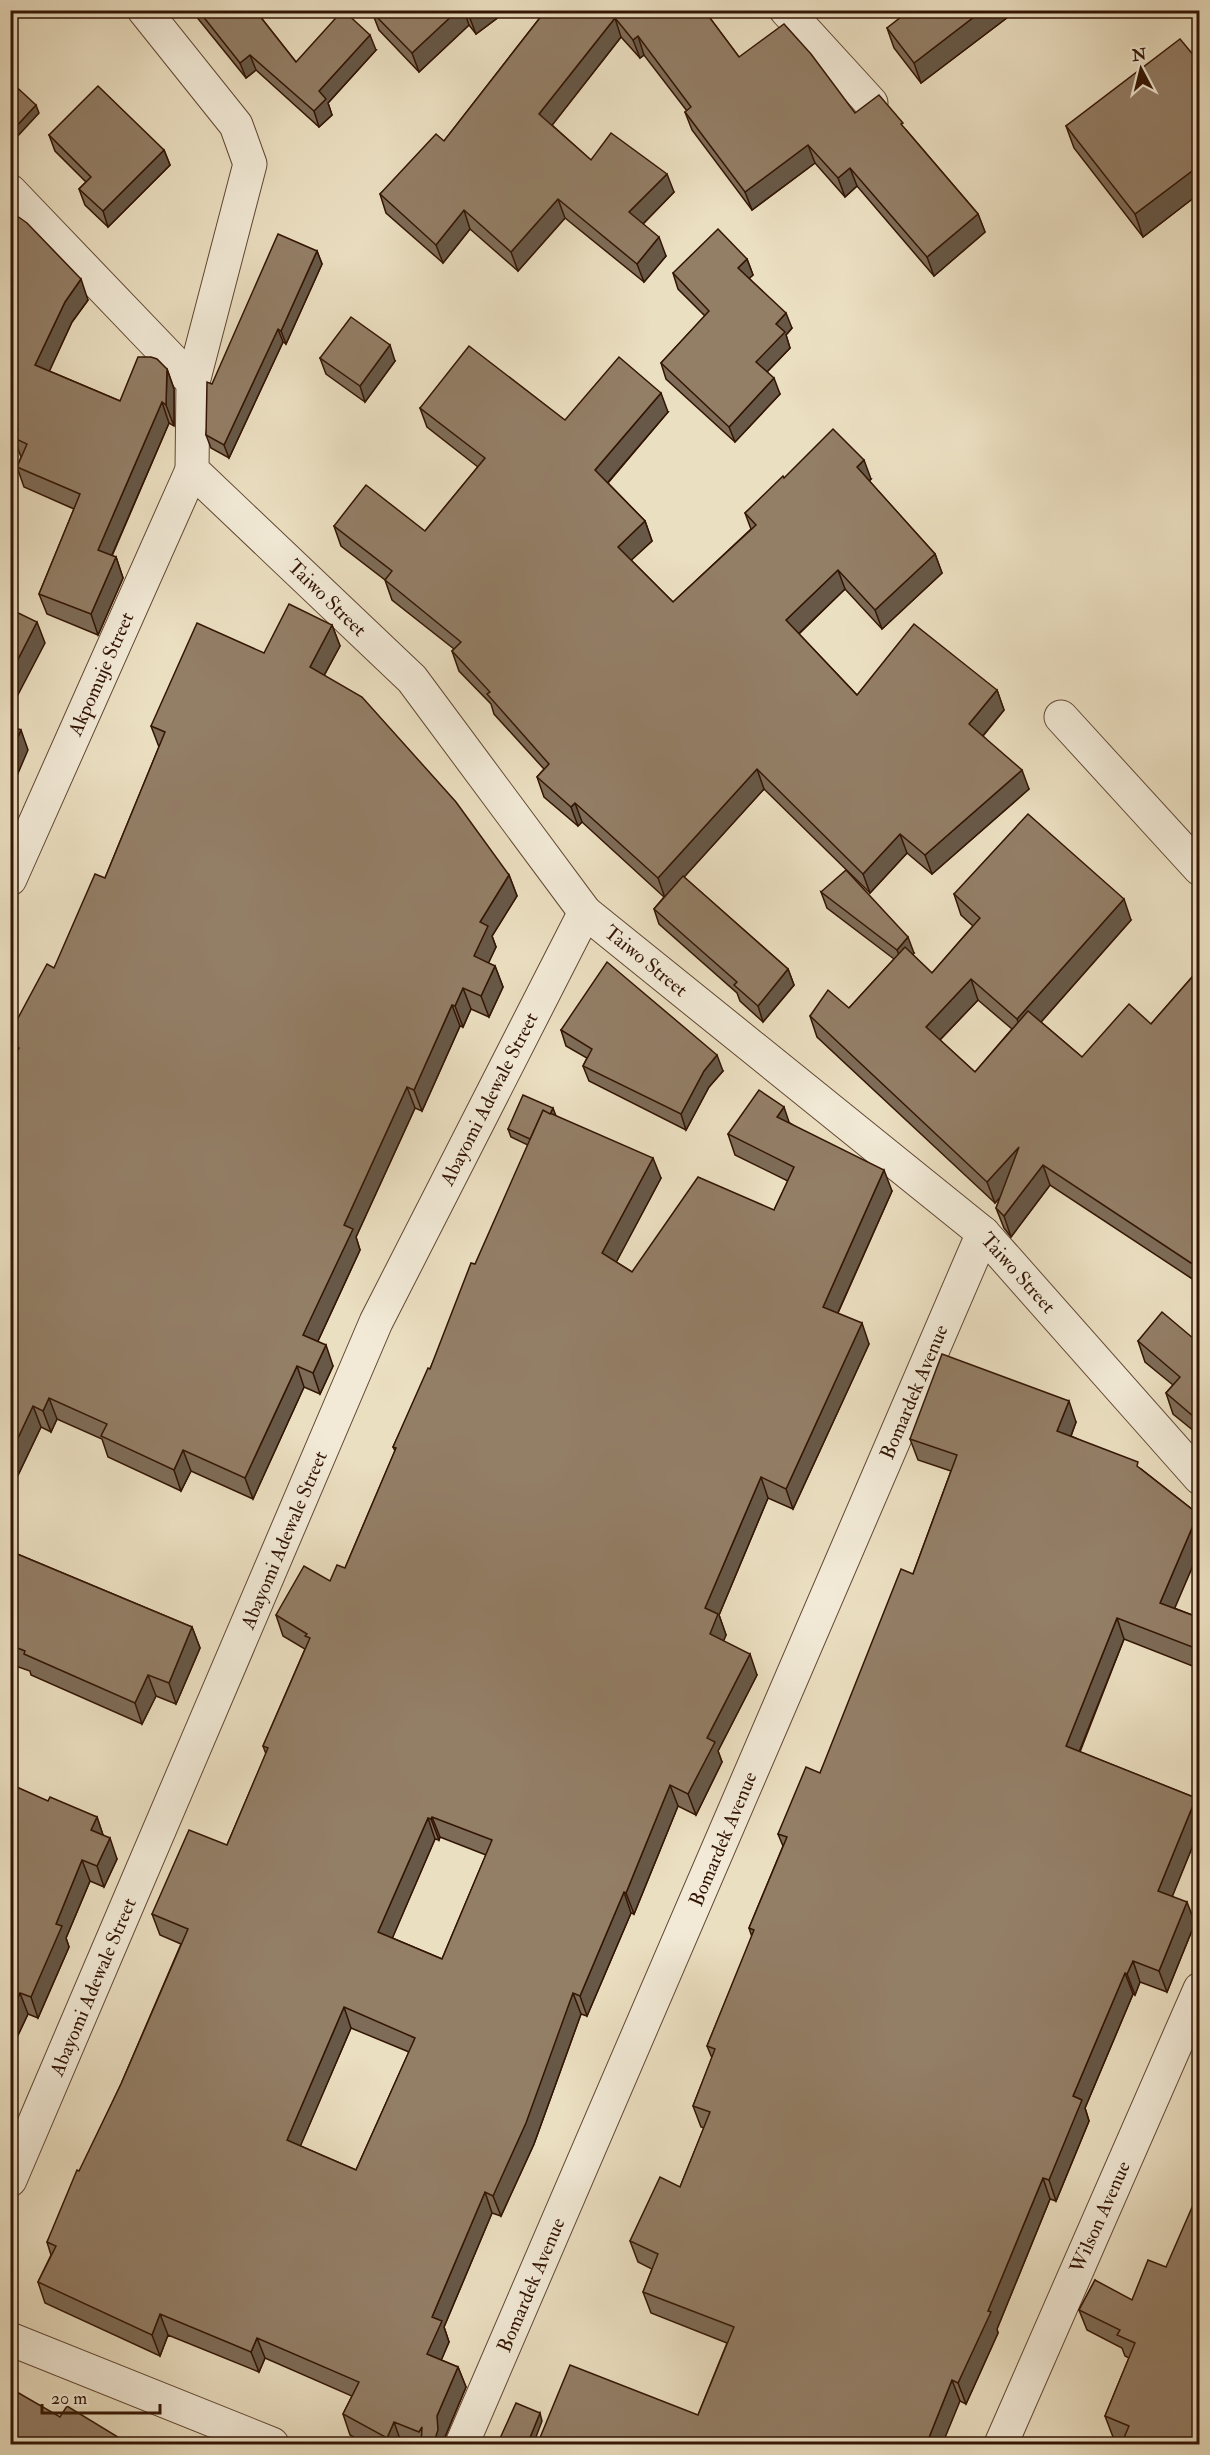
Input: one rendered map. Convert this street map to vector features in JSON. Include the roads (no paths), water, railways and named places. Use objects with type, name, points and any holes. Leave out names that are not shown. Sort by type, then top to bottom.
[{"type":"street","points":[[144,10],[236,124],[250,164],[193,382],[192,470]]},
{"type":"street","points":[[786,10],[871,103]]},
{"type":"street","points":[[10,191],[193,382]]},
{"type":"street","name":"Akpomuje Street","points":[[10,879],[192,470]]},
{"type":"street","name":"Taiwo Street","points":[[192,470],[412,679],[585,912],[983,1233],[1200,1478]]},
{"type":"street","points":[[1061,717],[1200,869]]},
{"type":"street","name":"Abayomi Adewale Street","points":[[10,2180],[376,1322],[585,912]]},
{"type":"street","name":"Bomardek Avenue","points":[[462,2445],[983,1233]]},
{"type":"street","name":"Wilson Avenue","points":[[1001,2445],[1200,1989]]},
{"type":"street","points":[[10,2339],[272,2445]]}]
